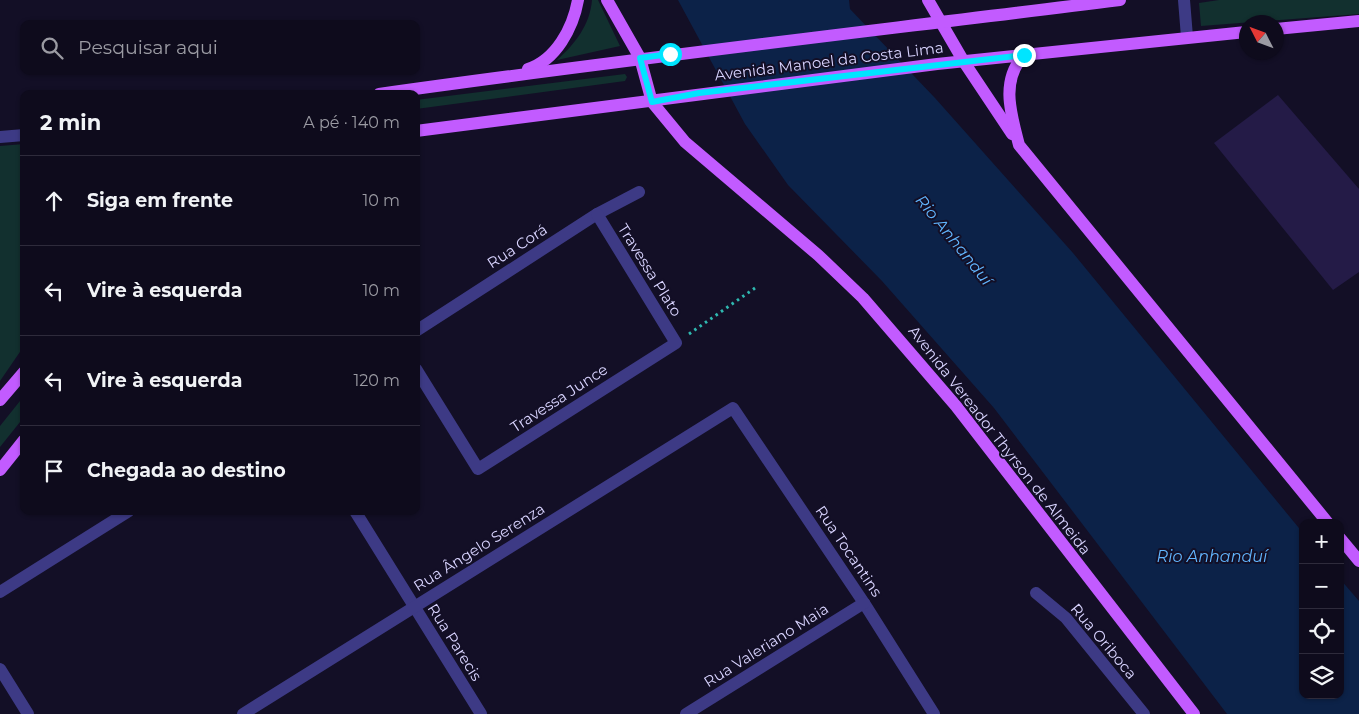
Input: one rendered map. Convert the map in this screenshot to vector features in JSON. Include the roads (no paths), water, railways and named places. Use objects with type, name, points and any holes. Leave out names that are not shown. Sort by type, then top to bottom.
[{"type":"main road","points":[[510,75],[538,66],[561,43],[575,19],[578,0]]},
{"type":"main road","points":[[607,0],[640,58],[652,102]]},
{"type":"main road","points":[[928,0],[964,62],[1019,145],[1325,519]]},
{"type":"main road","name":"Avenida Manoel da Costa Lima","points":[[407,90],[670,54],[1120,0]]},
{"type":"main road","points":[[1284,28],[1359,22]]},
{"type":"main road","name":"Avenida Manoel da Costa Lima","points":[[420,131],[652,102],[699,93],[937,64],[1239,33]]},
{"type":"main road","points":[[1019,145],[1010,110],[1010,79],[1015,64],[1024,55]]},
{"type":"main road","name":"Avenida Vereador Thyrson de Almeida","points":[[652,102],[684,142],[818,256],[864,298],[956,406],[1194,714]]},
{"type":"main road","points":[[0,400],[20,377]]},
{"type":"main road","points":[[0,470],[20,445]]},
{"type":"main road","points":[[1344,543],[1359,561]]},
{"type":"street","points":[[1184,0],[1187,37]]},
{"type":"street","points":[[0,137],[20,135]]},
{"type":"street","name":"Rua Corá","points":[[420,327],[597,214],[638,192]]},
{"type":"street","name":"Travessa Plato","points":[[597,214],[676,343]]},
{"type":"street","name":"Travessa Junce","points":[[420,375],[478,469],[676,343]]},
{"type":"street","name":"Rua Tocantins","points":[[733,408],[864,603],[934,714]]},
{"type":"street","name":"Rua Ângelo Serenza","points":[[243,714],[733,408]]},
{"type":"street","points":[[0,592],[122,515]]},
{"type":"street","name":"Rua Parecis","points":[[357,515],[481,714]]},
{"type":"street","name":"Rua Oriboca","points":[[1036,593],[1066,618],[1144,714]]},
{"type":"street","name":"Rua Valeriano Maia","points":[[686,714],[864,603]]},
{"type":"street","points":[[0,669],[28,714]]},
{"type":"water","name":"Rio Anhanduí","points":[[678,0],[849,0],[850,9],[935,98],[1073,253],[1299,528],[1299,699],[1344,699],[1344,584],[1359,601],[1359,714],[1227,714],[994,408],[882,281],[788,185],[745,124]]}]
